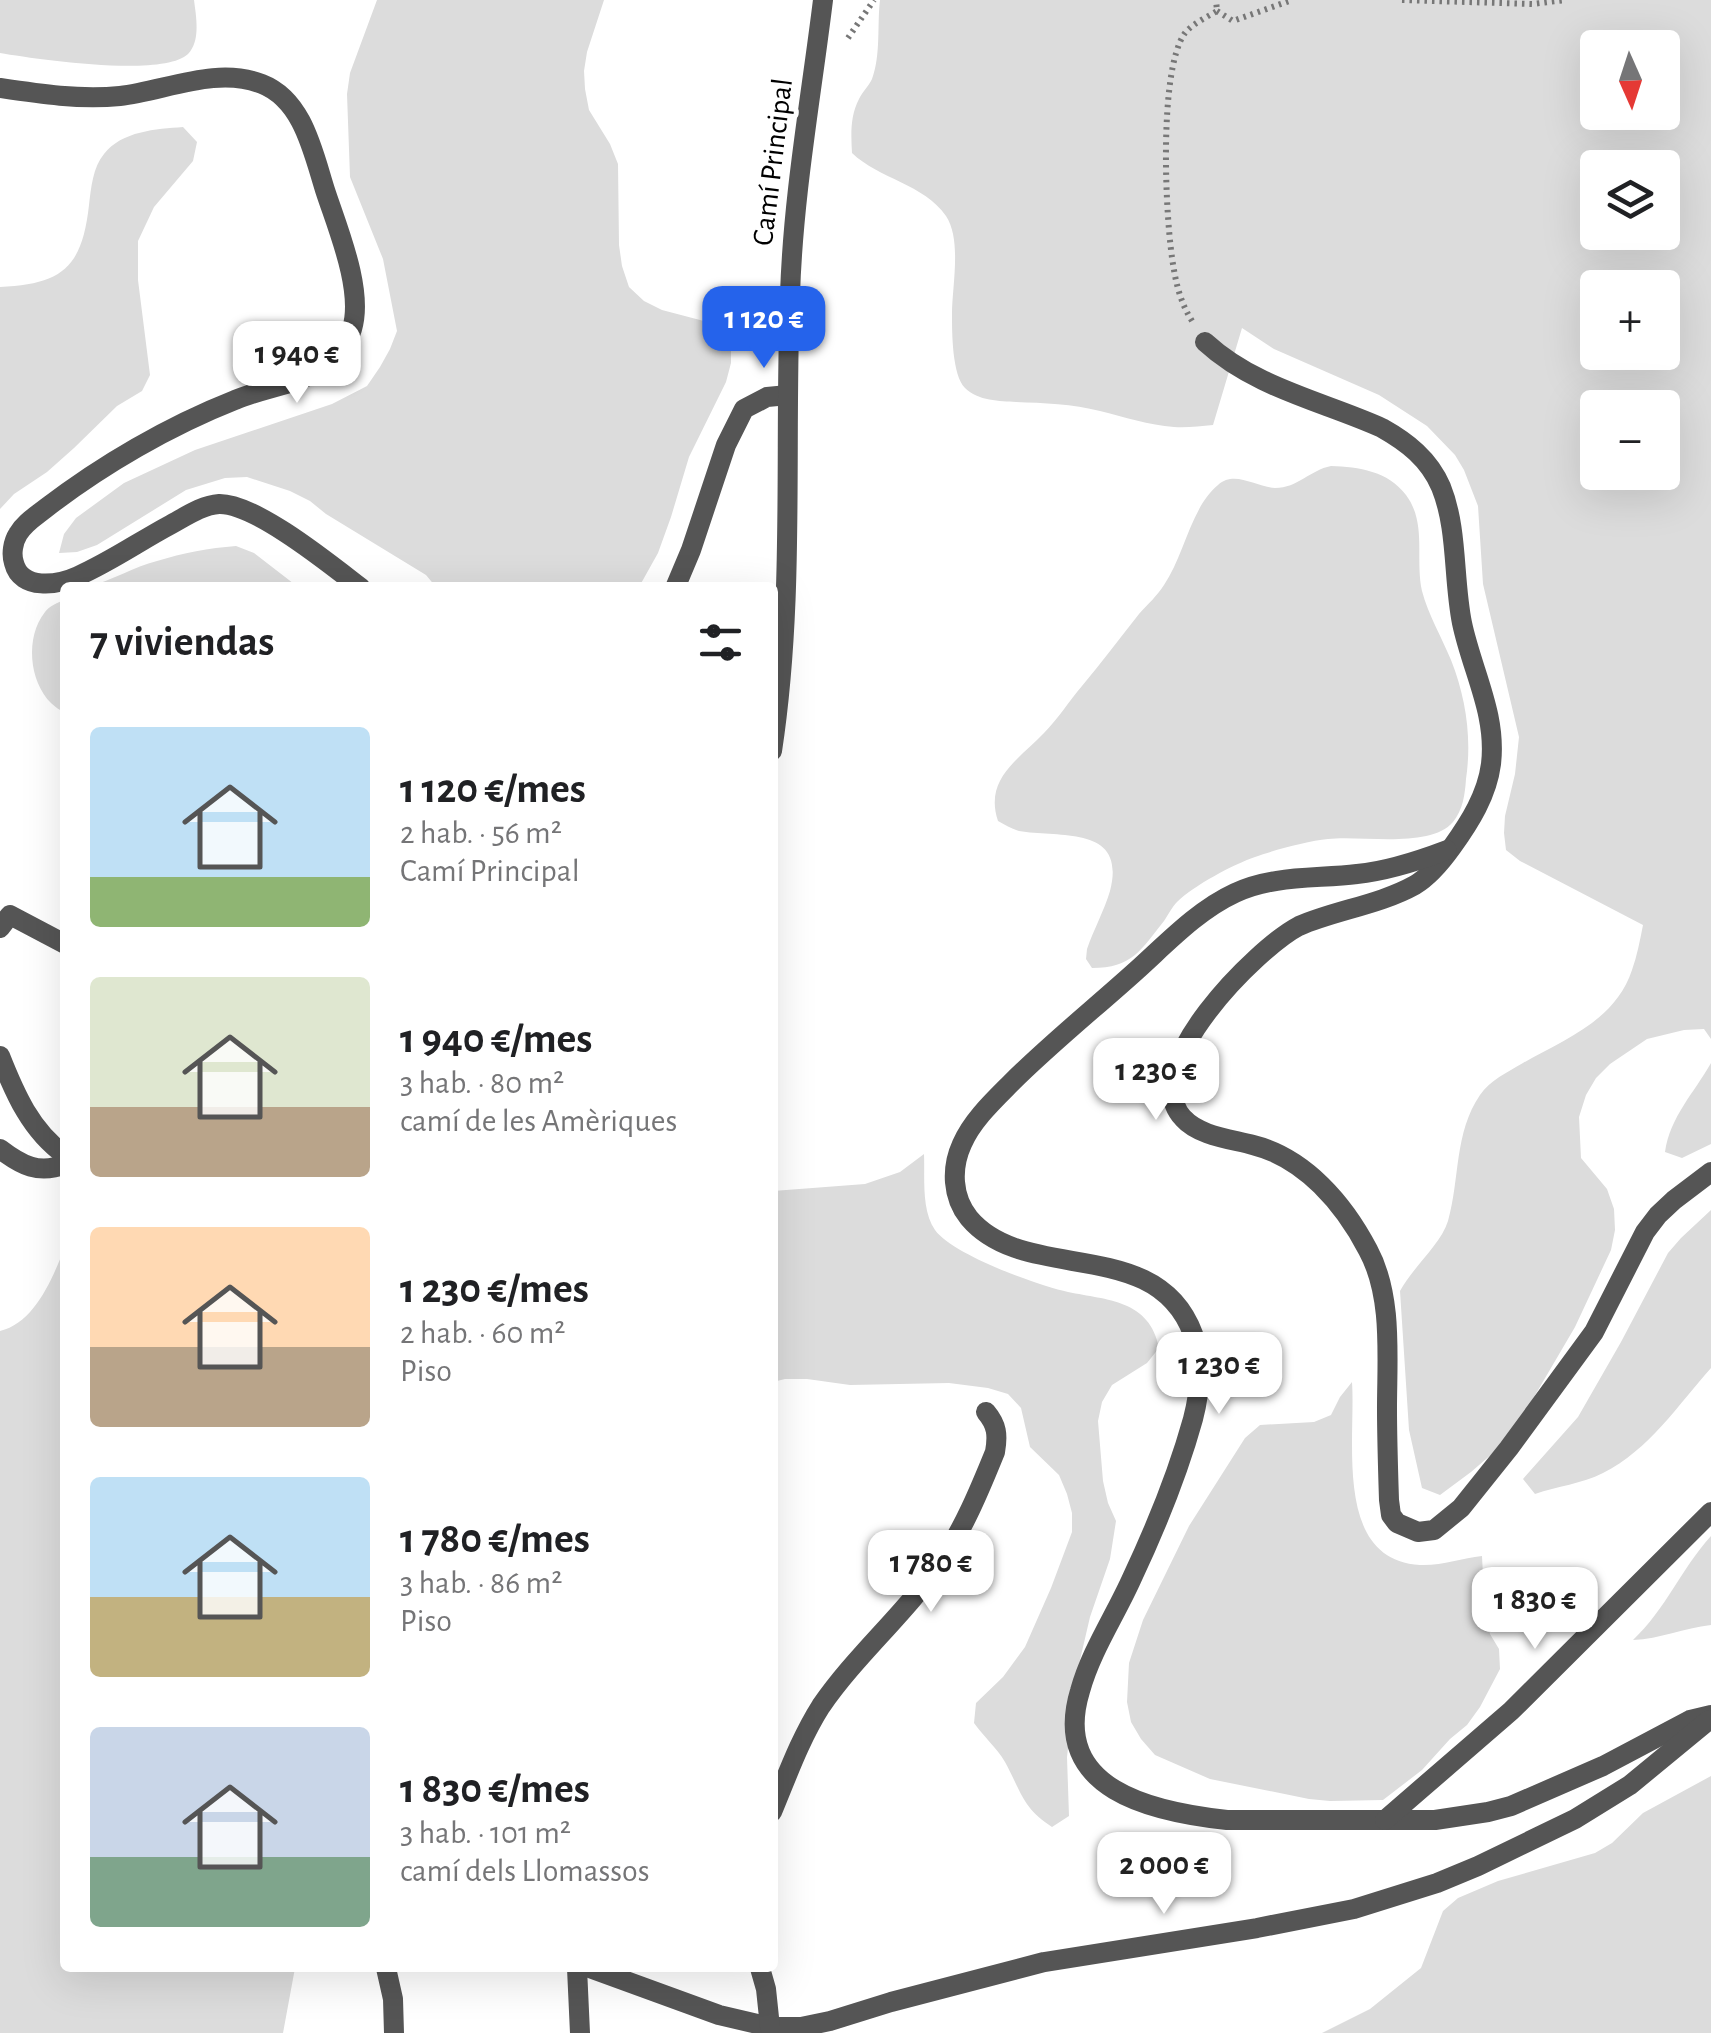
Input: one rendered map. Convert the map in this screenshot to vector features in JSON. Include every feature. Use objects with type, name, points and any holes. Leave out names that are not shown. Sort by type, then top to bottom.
[{"type":"street","name":"Camí Principal","points":[[778,696],[784,641],[792,252],[822,0]]},
{"type":"street","points":[[0,88],[81,97],[140,93],[208,79],[263,84],[290,104],[305,131],[349,270],[356,309],[348,340],[332,362],[306,377],[236,399],[186,422],[64,494],[18,533],[13,546],[14,568],[20,576],[38,584],[76,578],[183,518],[218,504],[233,506],[270,524],[352,582]]},
{"type":"street","points":[[1206,342],[1254,376],[1400,438],[1423,459],[1440,486],[1452,533],[1462,623],[1486,701],[1492,737],[1490,768],[1482,798],[1451,848],[1427,876],[1414,885],[1299,926],[1257,955],[1187,1040],[1173,1090],[1174,1103],[1188,1123],[1277,1153],[1306,1171],[1337,1204],[1368,1250],[1385,1308],[1389,1500],[1396,1523],[1418,1532],[1434,1530],[1462,1508],[1594,1332],[1645,1232],[1666,1207],[1711,1172]]},
{"type":"street","points":[[678,582],[726,445],[744,409],[766,396],[788,396]]},
{"type":"street","points":[[1451,848],[1362,874],[1268,883],[1235,893],[1214,905],[1106,996],[1004,1090],[960,1148],[954,1174],[959,1200],[981,1230],[1008,1244],[1107,1268],[1163,1291],[1181,1308],[1197,1344],[1199,1384],[1187,1439],[1132,1578],[1080,1690],[1074,1713],[1077,1748],[1089,1770],[1110,1788],[1198,1817],[1242,1821],[1435,1820],[1511,1806],[1603,1766],[1690,1720],[1711,1717]]},
{"type":"street","points":[[0,928],[10,915],[60,941]]},
{"type":"street","points":[[0,1056],[26,1112],[60,1150]]},
{"type":"street","points":[[0,1149],[30,1167],[44,1170],[60,1165]]},
{"type":"street","points":[[778,1798],[824,1702],[906,1606],[952,1544],[994,1452],[995,1422],[986,1412]]},
{"type":"street","points":[[1385,1820],[1510,1711],[1711,1512]]},
{"type":"street","points":[[601,1972],[719,2016],[770,2026],[801,2027],[1044,1962],[1354,1909],[1478,1866],[1587,1812],[1630,1786],[1711,1717]]},
{"type":"street","points":[[387,1972],[394,2033]]},
{"type":"street","points":[[577,1972],[580,2033]]},
{"type":"street","points":[[761,1972],[770,2026]]},
{"type":"path","points":[[1216,0],[1217,10],[1232,21],[1292,0]]},
{"type":"path","points":[[1402,0],[1532,4],[1565,0]]},
{"type":"path","points":[[1206,342],[1186,311],[1174,274],[1169,237],[1166,119],[1170,80],[1186,31],[1217,10]]},
{"type":"shaded area","points":[[0,0],[194,0],[196,35],[188,54],[153,65],[98,65],[0,53]]},
{"type":"shaded area","points":[[377,0],[604,0],[587,52],[585,89],[589,110],[618,164],[619,245],[629,287],[662,310],[719,325],[731,341],[726,382],[689,457],[658,553],[642,582],[432,582],[310,501],[247,477],[225,478],[186,490],[97,545],[59,553],[64,534],[76,518],[124,483],[195,450],[332,404],[367,386],[380,367],[397,331],[383,259],[350,177],[350,73]]},
{"type":"shaded area","points":[[880,0],[1711,0],[1711,1039],[1704,1029],[1647,1039],[1596,1078],[1579,1117],[1581,1158],[1607,1189],[1614,1209],[1611,1250],[1575,1327],[1524,1414],[1500,1447],[1440,1495],[1422,1488],[1409,1430],[1400,1291],[1448,1221],[1462,1140],[1480,1095],[1500,1077],[1587,1027],[1614,1003],[1632,970],[1643,925],[1506,850],[1505,816],[1519,737],[1483,584],[1478,506],[1455,455],[1427,426],[1379,395],[1274,349],[1242,328],[1213,425],[1165,426],[1079,407],[976,396],[965,388],[957,373],[952,314],[955,250],[946,216],[926,196],[852,153],[854,112],[872,79],[878,50]]},
{"type":"shaded area","points":[[183,127],[197,142],[193,161],[154,207],[138,241],[138,280],[150,375],[142,391],[117,406],[47,472],[14,494],[0,509],[0,287],[39,282],[54,276],[74,258],[86,226],[95,171],[111,146],[140,133]]},
{"type":"shaded area","points":[[1331,466],[1362,469],[1391,480],[1412,506],[1418,529],[1422,591],[1464,704],[1468,764],[1459,812],[1453,822],[1428,835],[1320,840],[1246,860],[1184,896],[1149,941],[1126,961],[1092,968],[1086,959],[1087,949],[1110,891],[1113,870],[1109,855],[1087,839],[1019,831],[998,821],[995,806],[1000,782],[1054,722],[1161,589],[1201,506],[1218,485],[1238,479],[1283,487]]},
{"type":"shaded area","points":[[236,546],[254,553],[292,582],[102,582],[167,558]]},
{"type":"shaded area","points":[[60,602],[60,709],[44,694],[32,659],[34,634],[49,608]]},
{"type":"shaded area","points":[[1711,1063],[1711,1144],[1682,1158],[1665,1152],[1677,1116]]},
{"type":"shaded area","points":[[924,1154],[928,1213],[935,1230],[945,1240],[1017,1276],[1137,1311],[1154,1332],[1159,1348],[1147,1363],[1112,1385],[1102,1402],[1098,1421],[1103,1481],[1116,1521],[1110,1559],[1090,1617],[1076,1677],[1067,1757],[1069,1816],[1052,1827],[1028,1806],[1002,1757],[974,1723],[976,1703],[1003,1677],[1025,1647],[1072,1532],[1067,1494],[1059,1475],[1030,1447],[1021,1408],[1008,1394],[949,1383],[850,1385],[807,1379],[778,1381],[778,1191],[865,1184],[900,1172]]},
{"type":"shaded area","points":[[1711,1210],[1711,1368],[1635,1452],[1587,1480],[1535,1494],[1523,1479],[1578,1417],[1668,1253]]},
{"type":"shaded area","points":[[60,1258],[60,1972],[294,1972],[283,2033],[0,2033],[0,1331],[23,1319],[48,1285]]},
{"type":"shaded area","points":[[1352,1382],[1355,1493],[1361,1520],[1373,1542],[1392,1558],[1420,1565],[1482,1556],[1485,1616],[1499,1649],[1500,1669],[1480,1707],[1422,1770],[1383,1800],[1309,1799],[1210,1779],[1155,1755],[1131,1722],[1127,1702],[1129,1663],[1143,1620],[1189,1526],[1245,1438],[1260,1425],[1314,1422],[1331,1415]]},
{"type":"shaded area","points":[[1711,1536],[1711,1625],[1633,1640],[1655,1615]]},
{"type":"shaded area","points":[[1711,1776],[1711,2033],[1322,2033],[1370,2009],[1421,1968],[1443,1911],[1458,1898],[1498,1881],[1595,1853],[1612,1843],[1643,1813]]}]
